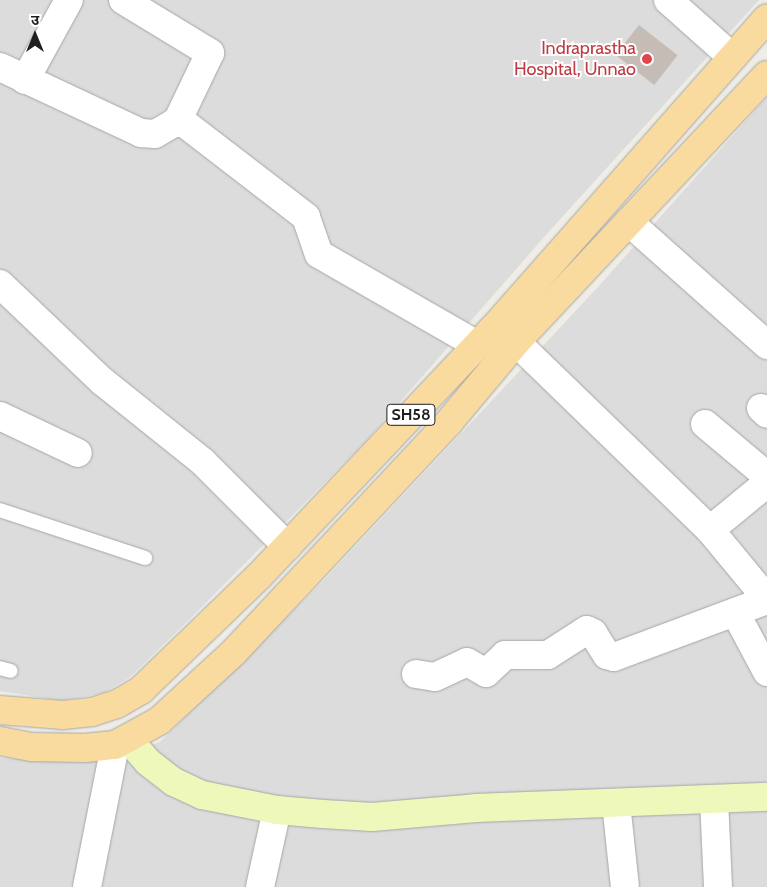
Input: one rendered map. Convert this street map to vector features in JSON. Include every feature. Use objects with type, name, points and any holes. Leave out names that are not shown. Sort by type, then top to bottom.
[{"type":"main road","name":"SH58","points":[[0,710],[64,715],[92,712],[117,704],[141,690],[287,546],[477,345],[767,18]]},
{"type":"main road","name":"SH58","points":[[0,741],[32,747],[85,748],[121,742],[159,721],[234,652],[449,422],[516,342],[767,75]]},
{"type":"main road","points":[[342,488],[366,511]]},
{"type":"street","points":[[25,80],[69,0]]},
{"type":"street","points":[[0,66],[25,80],[141,133],[155,134],[177,122],[210,53],[123,0]]},
{"type":"street","points":[[668,0],[732,57]]},
{"type":"street","points":[[177,122],[186,125],[306,217],[319,254],[477,345]]},
{"type":"street","points":[[629,222],[767,344]]},
{"type":"street","points":[[0,284],[102,381],[203,462],[287,546]]},
{"type":"street","points":[[416,674],[435,677],[467,662],[486,673],[505,655],[548,655],[587,630],[593,632],[611,657],[767,600],[710,530],[516,342]]},
{"type":"street","points":[[0,416],[78,453]]},
{"type":"street","points":[[705,424],[767,476]]},
{"type":"street","points":[[710,530],[767,483]]},
{"type":"street","points":[[735,612],[767,672]]},
{"type":"street","points":[[86,887],[121,742],[174,782],[202,795],[277,810],[372,817],[476,808],[767,797]]},
{"type":"street","points":[[714,799],[718,887]]},
{"type":"street","points":[[616,803],[626,887]]},
{"type":"street","points":[[260,887],[277,810]]},
{"type":"lane","points":[[0,510],[145,558]]},
{"type":"shaded area","points":[[0,0],[759,0],[545,236],[367,440],[192,617],[130,677],[104,693],[62,701],[0,691]]},
{"type":"shaded area","points":[[767,97],[767,887],[0,887],[0,758],[65,762],[109,759],[160,742],[324,580],[597,288]]},
{"type":"building","points":[[639,25],[678,55],[654,85],[616,55]]},
{"type":"place","name":"Indraprastha Hospital, Unnao","points":[[647,59]]}]
